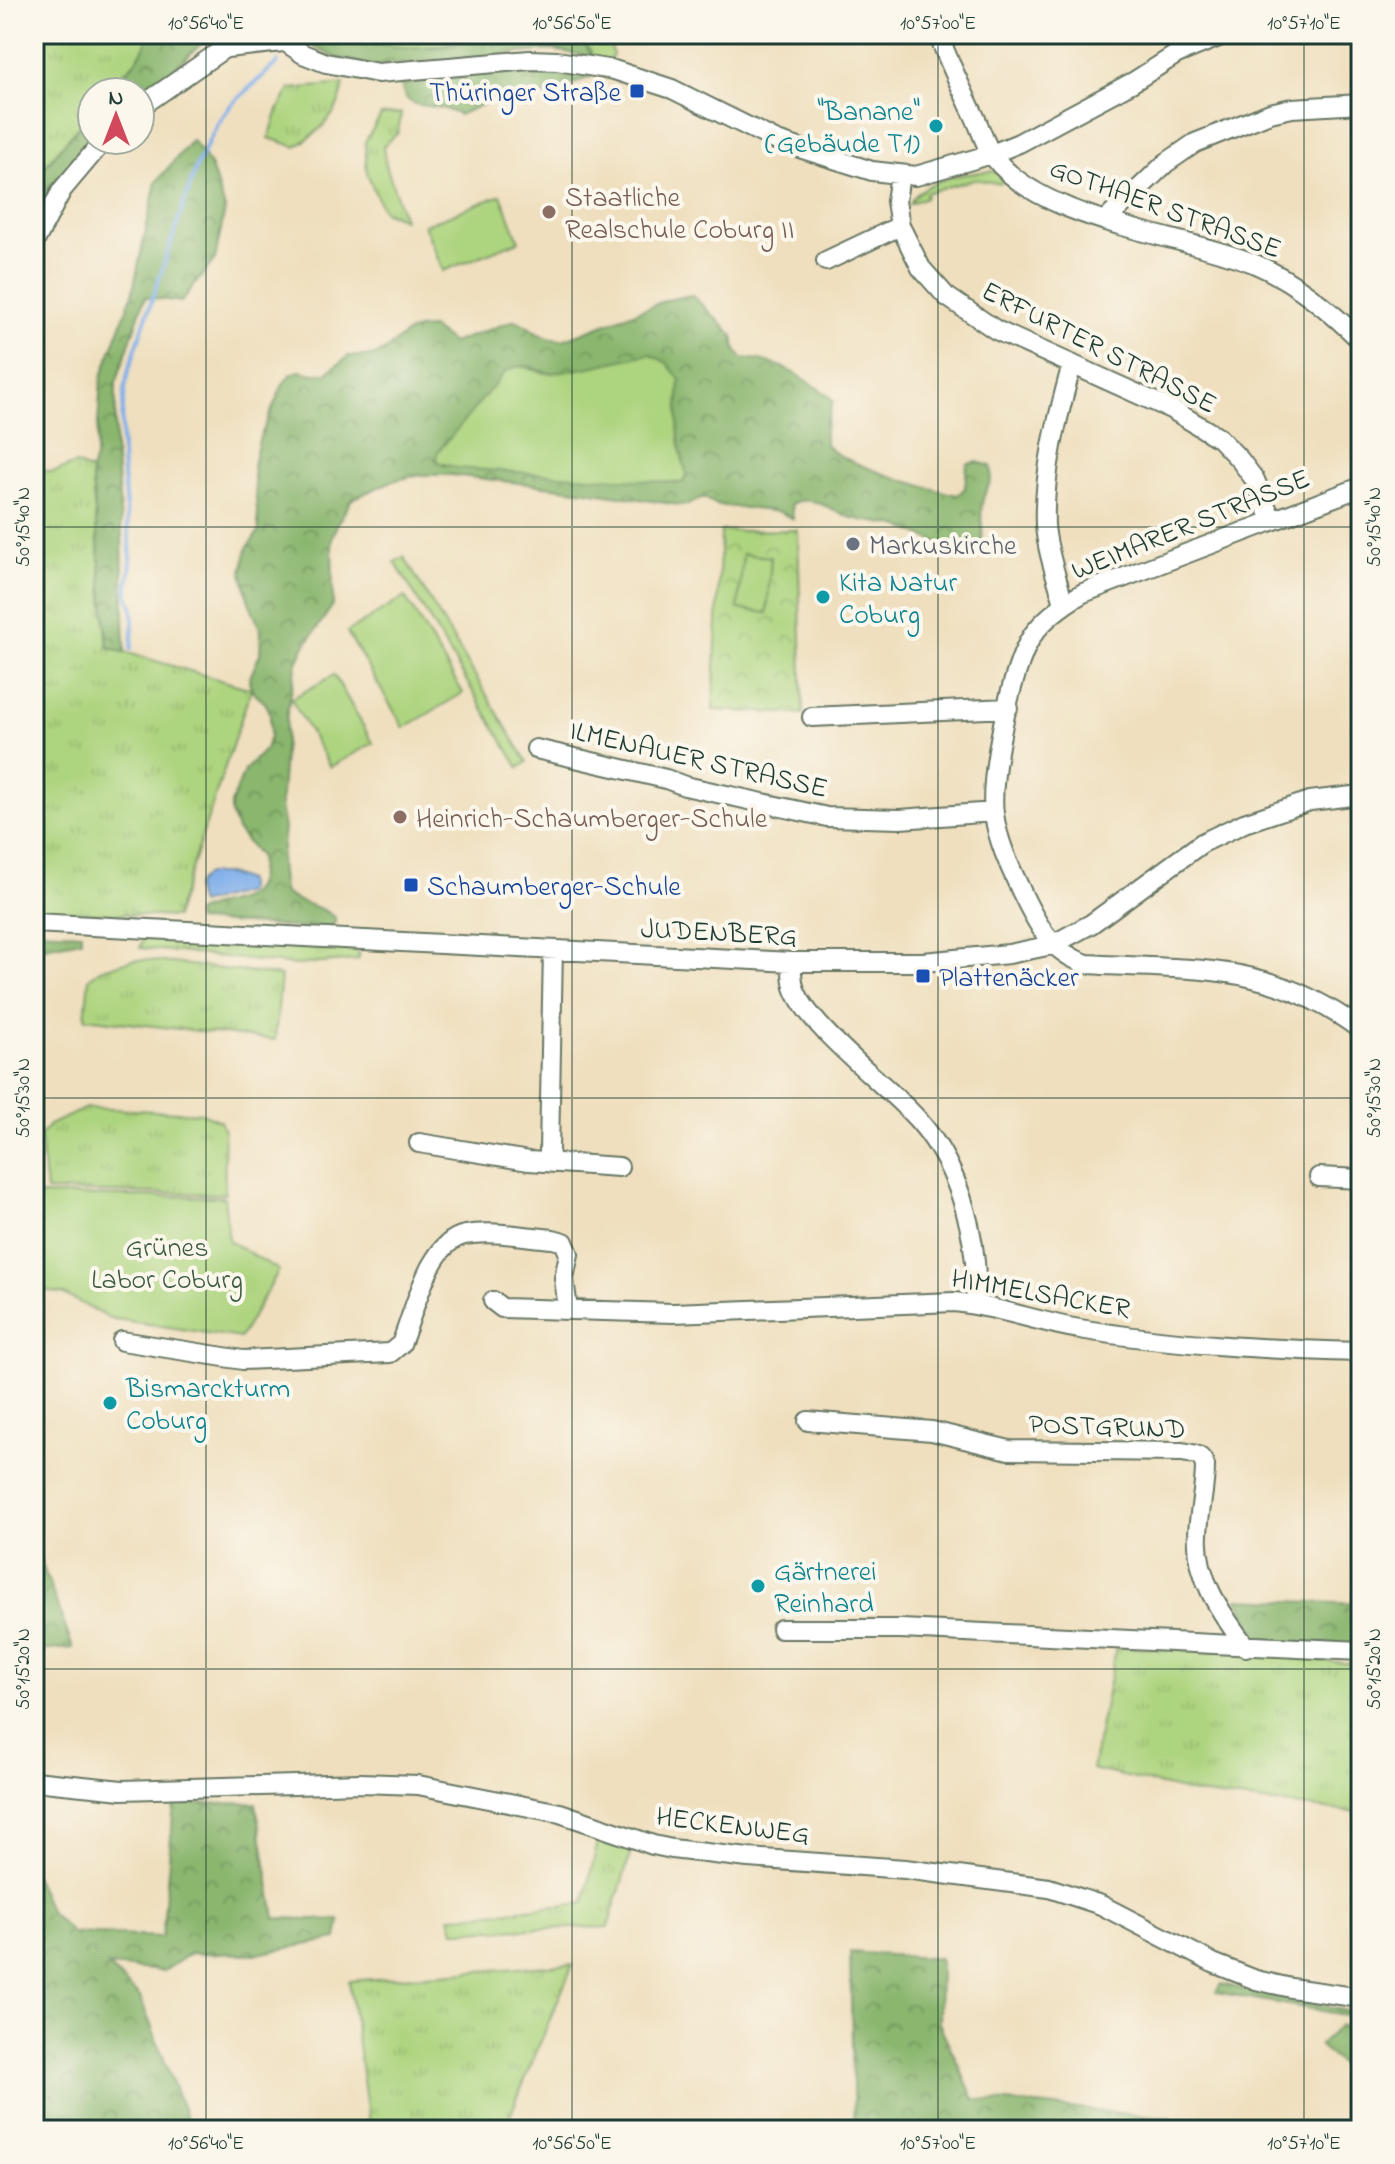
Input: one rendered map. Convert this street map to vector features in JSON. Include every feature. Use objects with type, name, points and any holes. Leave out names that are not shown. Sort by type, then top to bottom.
[{"type":"street","points":[[156,96],[232,39],[245,34]]},
{"type":"street","points":[[938,34],[992,154]]},
{"type":"street","points":[[232,39],[278,38],[326,63],[378,73],[530,60],[614,70],[672,89],[777,141],[833,160],[900,175],[931,173],[1019,143],[1122,89],[1177,54],[1226,34]]},
{"type":"street","points":[[1105,221],[1166,163],[1195,143],[1270,113],[1292,108],[1361,104]]},
{"type":"street","name":"GOTHAER STRASSE","points":[[992,154],[1025,185],[1058,202],[1105,221],[1228,254],[1256,265],[1308,295],[1360,339]]},
{"type":"street","points":[[34,243],[62,190],[91,156]]},
{"type":"street","name":"ERFURTER STRASSE","points":[[900,175],[896,201],[900,226],[921,268],[946,296],[996,330],[1173,410],[1219,438],[1255,480],[1272,520]]},
{"type":"street","points":[[826,261],[900,226]]},
{"type":"street","points":[[1064,604],[1047,539],[1047,487],[1059,415],[1072,364]]},
{"type":"street","name":"WEIMARER STRASSE","points":[[1052,945],[1032,915],[1009,865],[994,812],[996,760],[1018,665],[1032,636],[1064,604],[1083,593],[1361,487]]},
{"type":"street","points":[[812,717],[1008,708]]},
{"type":"street","name":"ILMENAUER STRASSE","points":[[536,749],[815,815],[900,819],[994,812]]},
{"type":"street","name":"JUDENBERG","points":[[34,923],[791,962],[923,962],[1009,954],[1052,945],[1113,910],[1202,843],[1244,823],[1310,801],[1361,795]]},
{"type":"street","points":[[1052,945],[1070,959],[1087,964],[1219,971],[1268,980],[1312,998],[1361,1030]]},
{"type":"street","points":[[552,1163],[549,1151],[553,950]]},
{"type":"street","points":[[791,962],[794,987],[801,1002],[918,1120],[945,1162],[968,1223],[975,1264],[976,1304]]},
{"type":"street","points":[[419,1143],[529,1161],[619,1167]]},
{"type":"street","points":[[1319,1177],[1361,1179]]},
{"type":"street","points":[[122,1341],[243,1360],[390,1353],[401,1344],[436,1257],[455,1238],[482,1234],[553,1239],[566,1245],[569,1254],[564,1278],[568,1310]]},
{"type":"street","name":"HIMMELSACKER","points":[[493,1301],[502,1308],[673,1313],[923,1302],[976,1304],[1078,1329],[1155,1339],[1229,1347],[1361,1352]]},
{"type":"street","name":"POSTGRUND","points":[[808,1421],[932,1431],[1009,1450],[1182,1452],[1197,1455],[1203,1459],[1205,1466],[1197,1538],[1204,1579],[1220,1612],[1246,1647]]},
{"type":"street","points":[[781,1629],[901,1629],[1361,1651]]},
{"type":"street","name":"HECKENWEG","points":[[34,1781],[122,1790],[360,1783],[418,1785],[560,1813],[672,1849],[748,1858],[915,1870],[1049,1888],[1101,1905],[1213,1963],[1256,1980],[1361,1998]]},
{"type":"green space","points":[[34,34],[148,34],[143,50],[122,76],[76,76],[76,129],[34,179]]},
{"type":"green space","points":[[148,34],[209,37],[156,85],[156,76],[122,76],[138,58]]},
{"type":"green space","points":[[291,34],[354,34],[366,42],[398,47],[438,47],[469,40],[471,34],[560,34],[585,44],[593,57],[553,50],[373,66],[334,57]]},
{"type":"green space","points":[[354,34],[471,34],[469,40],[442,45],[393,48],[364,41]]},
{"type":"green space","points":[[560,34],[609,34],[613,56],[607,61],[593,57],[583,44]]},
{"type":"green space","points":[[519,69],[593,76],[522,104],[490,101],[459,115],[411,102],[401,85]]},
{"type":"green space","points":[[344,84],[333,113],[305,141],[296,147],[269,138],[278,110],[290,89]]},
{"type":"green space","points":[[401,113],[398,133],[383,146],[404,219],[383,211],[367,174],[365,142],[381,115]]},
{"type":"green space","points":[[76,129],[76,156],[81,156],[51,186],[34,214],[34,180]]},
{"type":"green space","points":[[192,140],[211,167],[225,209],[215,259],[181,302],[145,297],[116,383],[115,449],[122,538],[125,653],[108,647],[91,471],[96,455],[101,378],[132,295],[156,182]]},
{"type":"green space","points":[[992,171],[1005,175],[1000,184],[975,179],[925,193],[926,197],[909,204],[924,188],[946,178]]},
{"type":"green space","points":[[501,195],[519,241],[443,271],[424,225]]},
{"type":"green space","points":[[692,295],[733,335],[735,349],[742,358],[778,365],[828,395],[833,401],[825,428],[826,444],[847,459],[887,475],[958,495],[965,488],[967,464],[977,462],[991,466],[991,478],[981,508],[982,541],[958,547],[947,545],[905,528],[855,519],[806,501],[791,504],[793,519],[780,512],[717,505],[703,497],[688,505],[679,505],[451,475],[419,475],[392,481],[352,499],[332,538],[333,605],[297,662],[287,713],[280,807],[284,828],[280,864],[283,892],[329,913],[335,918],[335,923],[325,929],[197,921],[196,913],[203,909],[247,896],[253,891],[259,877],[260,857],[237,830],[231,814],[231,804],[244,771],[265,749],[270,737],[270,713],[266,704],[251,689],[249,680],[260,654],[261,631],[248,599],[242,572],[247,548],[259,531],[253,465],[259,440],[283,384],[290,375],[299,371],[326,373],[349,356],[373,356],[417,329],[432,328],[452,343],[515,320],[543,336],[563,340],[667,300]],"holes":[[[523,366],[549,373],[680,380],[678,428],[687,475],[682,483],[443,465],[438,452]]]},
{"type":"green space","points":[[650,354],[667,363],[680,380],[678,428],[687,475],[682,483],[457,468],[438,462],[438,452],[504,373],[511,369],[523,367],[551,373]]},
{"type":"green space","points":[[76,464],[91,471],[108,647],[251,689],[175,917],[34,910],[34,468],[53,472]]},
{"type":"green space","points":[[798,530],[803,714],[713,710],[721,531]]},
{"type":"green space","points":[[743,554],[771,557],[767,613],[738,609]]},
{"type":"green space","points":[[404,557],[527,762],[519,768],[395,562]]},
{"type":"green space","points":[[405,597],[463,693],[404,728],[347,632]]},
{"type":"green space","points":[[334,675],[373,743],[330,767],[291,699]]},
{"type":"green space","points":[[34,931],[81,933],[81,940],[34,949]]},
{"type":"green space","points":[[143,937],[359,951],[358,960],[296,965],[140,948]]},
{"type":"green space","points":[[132,960],[281,976],[275,1040],[85,1018],[89,978],[100,970]]},
{"type":"green space","points":[[86,1108],[202,1113],[220,1121],[224,1131],[225,1194],[46,1191],[40,1136],[49,1125]]},
{"type":"green space","name":"Grünes Labor Coburg","points":[[34,1195],[224,1197],[229,1241],[279,1270],[240,1338],[109,1318],[64,1294],[34,1288]]},
{"type":"green space","points":[[34,1542],[73,1648],[34,1651]]},
{"type":"green space","points":[[1238,1599],[1361,1604],[1361,1644],[1260,1643]]},
{"type":"green space","points":[[1116,1647],[1246,1652],[1361,1665],[1361,1813],[1204,1795],[1092,1769]]},
{"type":"green space","points":[[256,1803],[275,1918],[340,1920],[337,1939],[257,1954],[191,1953],[164,1971],[108,1966],[140,1997],[191,2130],[34,2130],[34,1875],[50,1912],[72,1933],[162,1937],[174,1804]]},
{"type":"green space","points":[[599,1836],[631,1852],[608,1927],[454,1931],[450,1917],[584,1903]]},
{"type":"green space","points":[[850,1952],[940,1959],[939,2023],[974,2099],[1172,2118],[1171,2130],[854,2130]]},
{"type":"green space","points":[[573,1964],[504,2130],[370,2130],[349,1981]]},
{"type":"green space","points":[[1221,1984],[1361,2014],[1361,2018],[1216,1992]]},
{"type":"green space","points":[[1340,2025],[1361,2037],[1361,2082],[1319,2045]]},
{"type":"water","points":[[207,874],[228,874],[247,881],[247,892],[199,904],[196,887]]},
{"type":"waterway","points":[[299,39],[304,34]]},
{"type":"waterway","points":[[131,649],[133,616],[128,589],[131,557],[122,441],[128,372],[197,165],[231,105],[278,62]]},
{"type":"place","name":"Thüringer Straße","points":[[637,91]]},
{"type":"place","name":"\"Banane\" (Gebäude T1)","points":[[936,126]]},
{"type":"place","name":"Staatliche Realschule Coburg II","points":[[549,212]]},
{"type":"place","name":"Markuskirche","points":[[853,544]]},
{"type":"place","name":"Kita Natur Coburg","points":[[823,597]]},
{"type":"place","name":"Heinrich-Schaumberger-Schule","points":[[400,817]]},
{"type":"place","name":"Schaumberger-Schule","points":[[411,885]]},
{"type":"place","name":"Plattenäcker","points":[[923,976]]},
{"type":"place","name":"Bismarckturm Coburg","points":[[110,1403]]},
{"type":"place","name":"Gärtnerei Reinhard","points":[[758,1586]]}]
